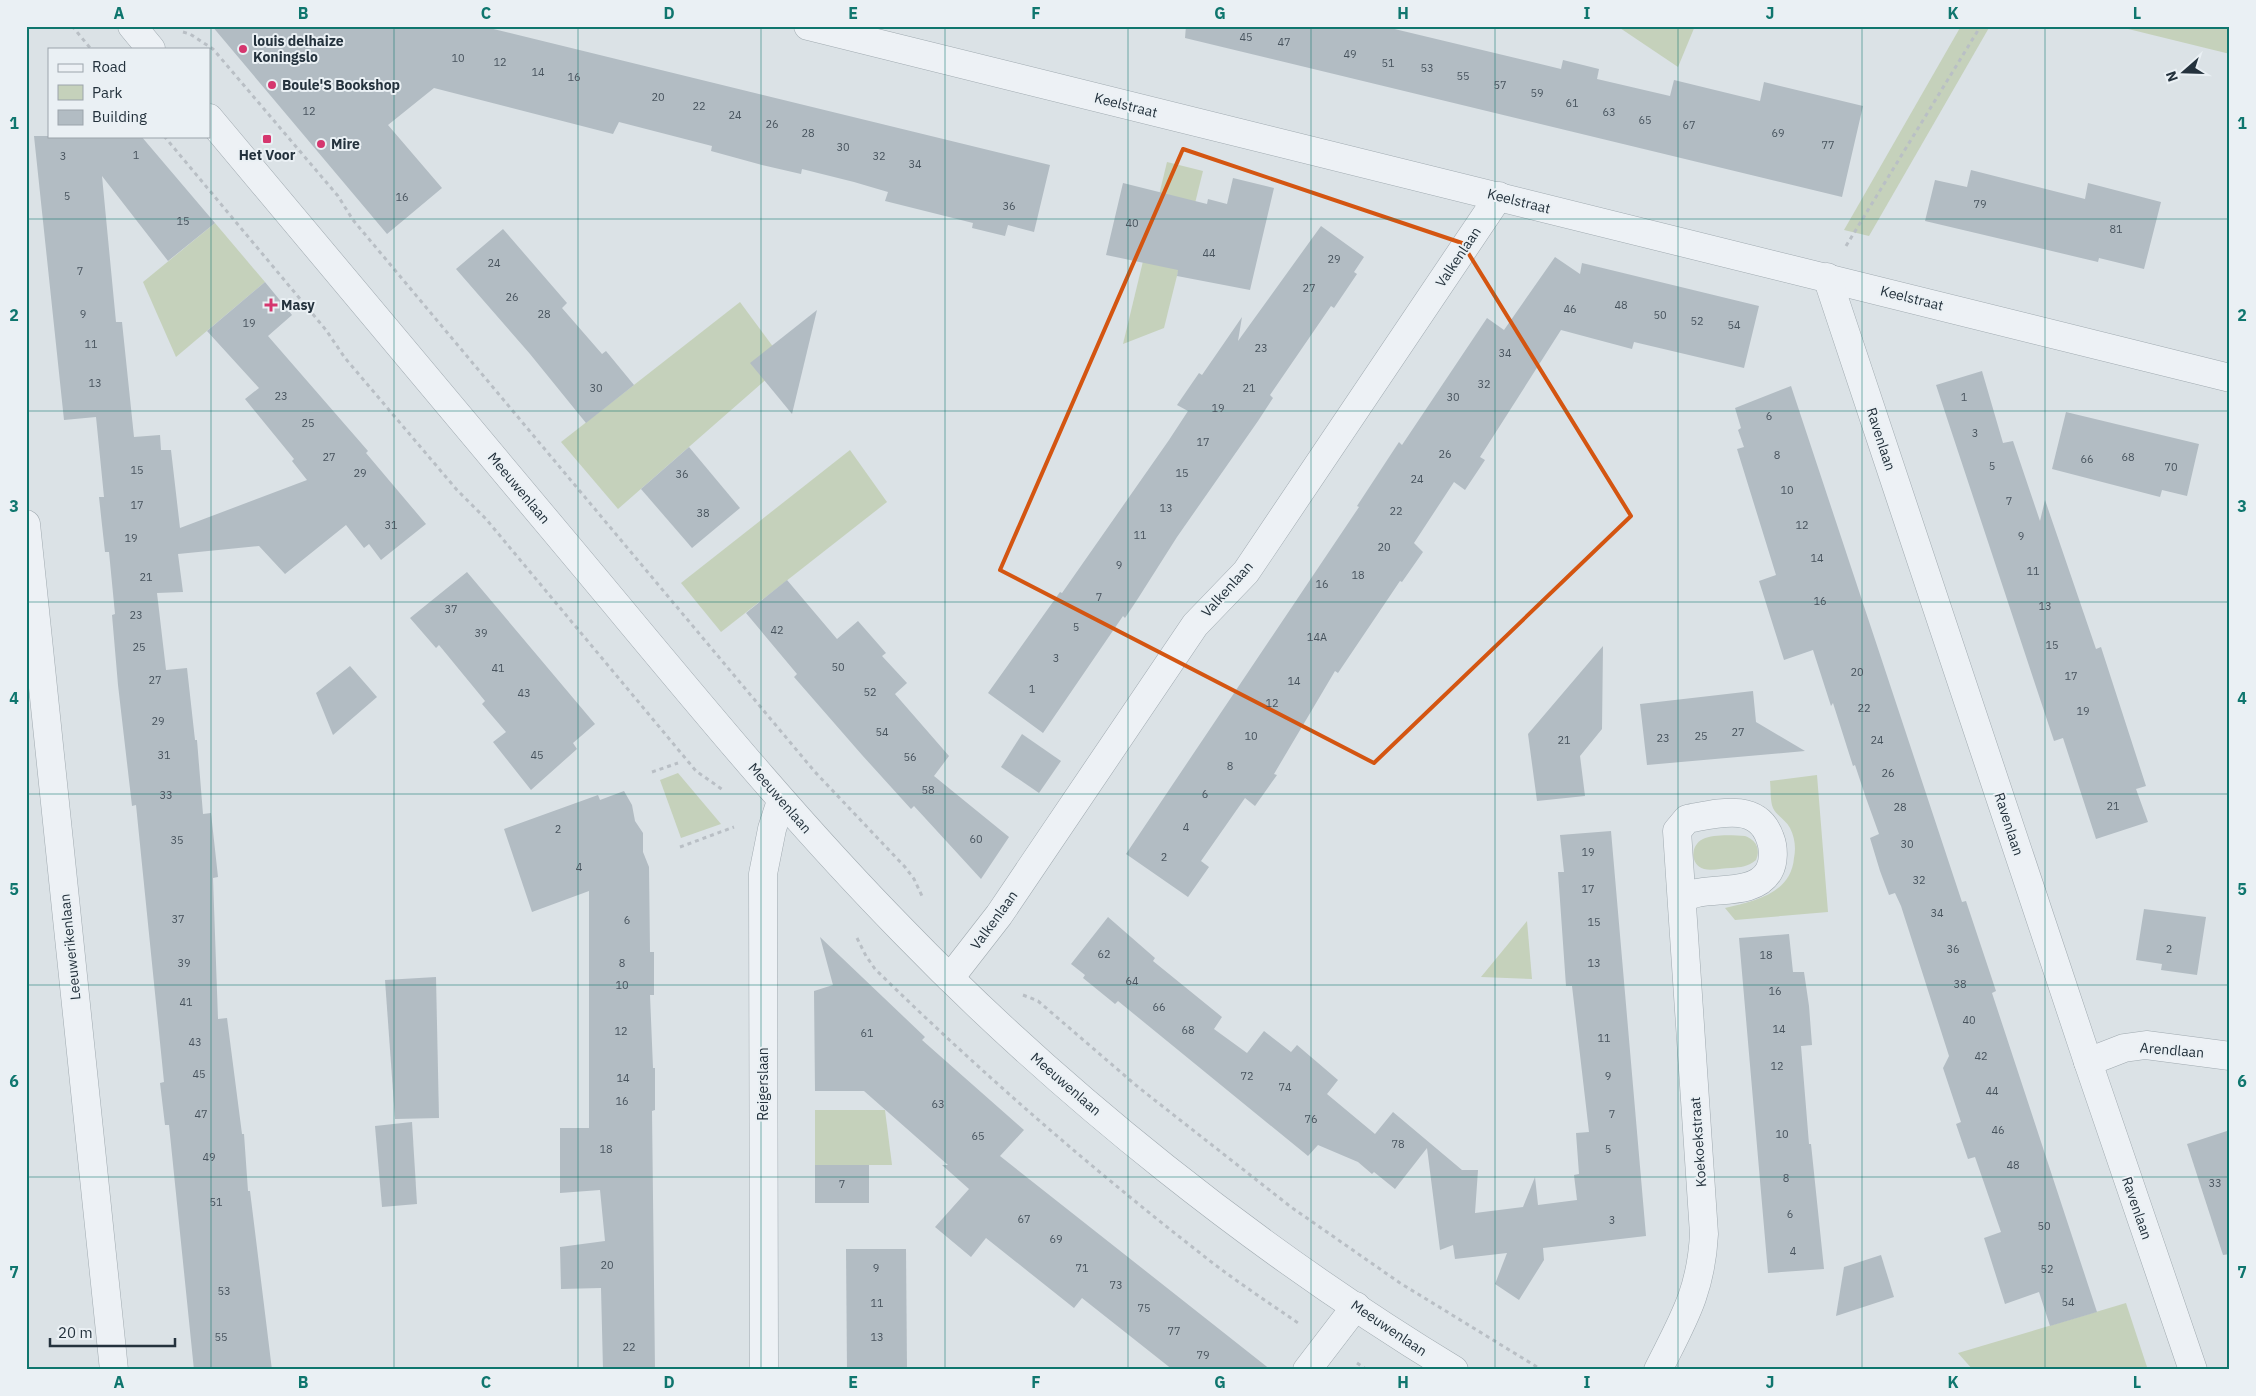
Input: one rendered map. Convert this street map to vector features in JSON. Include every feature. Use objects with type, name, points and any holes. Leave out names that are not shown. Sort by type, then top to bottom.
[{"type":"street","points":[[132,26],[150,48]]},
{"type":"street","name":"Keelstraat","points":[[808,26],[2230,378]]},
{"type":"street","name":"Meeuwenlaan","points":[[210,119],[781,801],[872,899],[950,978],[1012,1036],[1132,1141],[1253,1234],[1356,1306],[1454,1370]]},
{"type":"street","name":"Valkenlaan","points":[[950,978],[999,915],[1195,625],[1246,572],[1499,196]]},
{"type":"street","name":"Ravenlaan","points":[[1827,277],[2192,1370]]},
{"type":"street","name":"Leeuwerikenlaan","points":[[26,524],[114,1370]]},
{"type":"street","name":"Reigerslaan","points":[[764,1370],[763,874],[772,829],[781,801]]},
{"type":"street","name":"Koekoekstraat","points":[[1658,1370],[1693,1300],[1700,1279],[1703,1256],[1703,1212],[1682,906]]},
{"type":"street","name":"Arendlaan","points":[[2088,1062],[2124,1048],[2146,1045],[2230,1056]]},
{"type":"street","points":[[1307,1370],[1356,1306]]},
{"type":"path","points":[[72,26],[90,48]]},
{"type":"path","points":[[1827,277],[1979,26]]},
{"type":"path","points":[[176,29],[204,42],[225,62],[338,196],[353,220],[815,772],[905,867],[914,878],[925,904]]},
{"type":"path","points":[[166,138],[326,330],[345,358],[457,490],[486,519],[696,771],[712,784],[727,792]]},
{"type":"path","points":[[652,772],[678,763]]},
{"type":"path","points":[[680,847],[734,827]]},
{"type":"path","points":[[1017,993],[1038,1001],[1138,1087],[1292,1206],[1400,1283],[1542,1370]]},
{"type":"highlighted area","points":[[1183,149],[1462,243],[1631,516],[1374,763],[1000,570]]},
{"type":"green space","points":[[1617,26],[1695,26],[1678,67]]},
{"type":"green space","points":[[1961,26],[1990,26],[1869,236],[1844,230]]},
{"type":"green space","points":[[2116,26],[2230,26],[2230,54]]},
{"type":"green space","points":[[1167,162],[1203,171],[1164,328],[1123,344]]},
{"type":"green space","points":[[215,223],[265,282],[176,357],[143,282]]},
{"type":"green space","points":[[740,302],[785,363],[618,509],[561,442]]},
{"type":"green space","points":[[850,450],[887,502],[721,632],[681,583]]},
{"type":"green space","points":[[678,773],[721,824],[681,838],[660,780]]},
{"type":"green space","points":[[1817,775],[1828,912],[1735,920],[1725,908],[1759,899],[1769,894],[1786,880],[1791,870],[1795,854],[1794,839],[1788,825],[1773,808],[1770,781]]},
{"type":"green space","points":[[1745,836],[1755,842],[1758,849],[1756,860],[1750,864],[1741,867],[1710,870],[1699,867],[1694,859],[1693,855],[1696,846],[1707,837]]},
{"type":"green space","points":[[1527,921],[1532,979],[1481,977]]},
{"type":"green space","points":[[815,1110],[885,1110],[892,1165],[815,1165]]},
{"type":"green space","points":[[2126,1303],[2148,1370],[1973,1370],[1958,1353]]},
{"type":"building","points":[[212,26],[481,26],[1050,165],[1034,232],[1008,225],[1005,236],[972,228],[973,223],[885,201],[888,192],[854,182],[802,169],[801,174],[762,165],[711,151],[712,146],[619,122],[613,134],[434,88],[388,125],[442,188],[387,234]]},
{"type":"building","points":[[1186,26],[1382,26],[1561,69],[1563,60],[1599,69],[1597,79],[1670,96],[1674,80],[1760,101],[1764,82],[1863,106],[1842,197],[1185,38]]},
{"type":"building","points":[[34,136],[48,136],[48,138],[143,138],[215,223],[168,261],[102,176],[116,322],[122,322],[134,437],[160,435],[161,450],[171,450],[180,528],[307,480],[292,461],[294,459],[245,399],[259,388],[207,331],[265,282],[292,315],[268,336],[368,451],[366,453],[426,524],[381,560],[369,544],[364,548],[346,525],[285,574],[259,546],[178,554],[183,592],[157,593],[166,670],[187,668],[195,740],[197,740],[203,814],[211,813],[218,877],[213,878],[218,1019],[227,1018],[242,1134],[244,1134],[248,1191],[250,1191],[272,1370],[194,1370],[169,1125],[165,1125],[160,1083],[164,1082],[136,805],[132,806],[118,685],[112,615],[115,614],[109,552],[105,552],[99,497],[104,497],[96,417],[64,420]]},
{"type":"building","points":[[1971,170],[2085,199],[2088,183],[2161,202],[2144,269],[2099,258],[2098,262],[1925,221],[1935,180],[1967,187]]},
{"type":"building","points":[[1233,178],[1274,188],[1250,290],[1177,276],[1178,270],[1106,255],[1123,183],[1207,204],[1208,199],[1227,204]]},
{"type":"building","points":[[1321,226],[1364,257],[1354,272],[1357,274],[1334,308],[1331,306],[1270,395],[1273,398],[1258,421],[1177,537],[1125,618],[1123,616],[1043,733],[988,693],[1060,592],[1062,593],[1169,440],[1188,411],[1177,405],[1199,373],[1202,375],[1242,317],[1238,341]]},
{"type":"building","points":[[503,229],[567,303],[562,308],[602,354],[606,351],[634,385],[586,423],[530,354],[456,269]]},
{"type":"building","points":[[1555,257],[1580,274],[1582,263],[1759,306],[1744,368],[1634,342],[1632,349],[1561,330],[1480,457],[1485,460],[1465,490],[1454,482],[1414,543],[1423,552],[1402,582],[1400,581],[1338,673],[1335,671],[1274,774],[1277,775],[1255,806],[1245,798],[1201,861],[1209,867],[1188,897],[1126,854],[1359,507],[1357,506],[1399,442],[1402,445],[1487,318],[1504,330]]},
{"type":"building","points":[[817,310],[792,414],[750,363]]},
{"type":"building","points":[[1982,371],[2003,443],[2013,441],[2040,521],[2045,500],[2096,649],[2101,647],[2146,786],[2136,789],[2148,822],[2096,839],[2063,738],[2054,741],[1936,385]]},
{"type":"building","points":[[1791,386],[1962,902],[1966,901],[1996,991],[1992,993],[2097,1312],[2050,1326],[2039,1292],[2005,1304],[1984,1238],[2001,1232],[1975,1157],[1968,1159],[1956,1124],[1961,1122],[1943,1068],[1949,1056],[1901,906],[1895,893],[1889,895],[1880,871],[1870,838],[1879,834],[1855,765],[1853,766],[1833,703],[1831,706],[1813,650],[1784,660],[1759,581],[1776,575],[1737,449],[1744,447],[1738,430],[1741,428],[1735,408]]},
{"type":"building","points":[[2066,412],[2199,444],[2187,496],[2162,490],[2160,497],[2052,469]]},
{"type":"building","points":[[689,447],[740,508],[692,548],[641,489]]},
{"type":"building","points":[[467,572],[595,724],[573,743],[577,749],[531,790],[493,742],[506,732],[482,704],[485,701],[439,645],[436,648],[410,618]]},
{"type":"building","points":[[787,580],[837,639],[858,621],[886,653],[882,656],[907,683],[895,694],[949,756],[934,776],[1009,837],[981,879],[914,806],[911,809],[862,755],[794,677],[797,674],[746,613]]},
{"type":"building","points":[[1603,646],[1602,729],[1580,756],[1585,796],[1537,801],[1528,734]]},
{"type":"building","points":[[350,666],[377,697],[333,735],[316,693]]},
{"type":"building","points":[[1753,691],[1756,722],[1805,751],[1647,765],[1640,704]]},
{"type":"building","points":[[1022,734],[1061,761],[1039,793],[1001,767]]},
{"type":"building","points":[[624,791],[632,805],[635,821],[643,833],[643,852],[649,867],[650,952],[654,952],[654,995],[650,995],[653,1068],[655,1068],[655,1110],[652,1111],[655,1370],[603,1370],[601,1288],[561,1289],[560,1247],[605,1241],[600,1190],[560,1193],[560,1128],[589,1128],[589,891],[532,912],[504,829],[598,795],[600,800]]},
{"type":"building","points":[[1611,831],[1646,1236],[1543,1248],[1544,1260],[1519,1300],[1495,1284],[1507,1253],[1455,1259],[1453,1245],[1440,1250],[1427,1148],[1395,1189],[1358,1162],[1318,1145],[1308,1156],[1118,1001],[1115,1004],[1083,978],[1085,975],[1071,964],[1108,917],[1155,958],[1153,961],[1222,1017],[1214,1029],[1247,1053],[1264,1031],[1291,1052],[1297,1045],[1338,1080],[1327,1094],[1375,1134],[1393,1112],[1462,1170],[1478,1170],[1475,1213],[1523,1207],[1535,1177],[1538,1205],[1577,1200],[1574,1175],[1579,1174],[1576,1133],[1589,1132],[1572,986],[1566,986],[1558,872],[1564,872],[1560,835]]},
{"type":"building","points":[[2144,909],[2206,917],[2197,975],[2161,970],[2162,964],[2136,960]]},
{"type":"building","points":[[1789,934],[1793,972],[1804,972],[1809,1006],[1812,1045],[1801,1046],[1809,1144],[1811,1144],[1824,1269],[1768,1273],[1739,938]]},
{"type":"building","points":[[820,937],[925,1037],[922,1040],[1024,1130],[1000,1156],[1271,1370],[1173,1370],[1082,1298],[1074,1308],[986,1238],[971,1257],[935,1227],[969,1189],[942,1165],[948,1165],[864,1091],[815,1091],[814,991],[833,985]]},
{"type":"building","points":[[436,977],[439,1118],[395,1119],[385,980]]},
{"type":"building","points":[[412,1122],[417,1204],[382,1207],[375,1126]]},
{"type":"building","points":[[2230,1130],[2230,1254],[2223,1255],[2187,1144]]},
{"type":"building","points":[[815,1165],[869,1165],[869,1203],[815,1203]]},
{"type":"building","points":[[846,1249],[906,1249],[907,1370],[847,1370]]},
{"type":"building","points":[[1881,1255],[1894,1297],[1836,1316],[1844,1267]]},
{"type":"place","name":"louis delhaize Koningslo","points":[[243,49]]},
{"type":"place","name":"Boule'S Bookshop","points":[[272,85]]},
{"type":"place","name":"Het Voor","points":[[267,139]]},
{"type":"place","name":"Mire","points":[[321,144]]},
{"type":"place","name":"Masy","points":[[271,305]]}]
